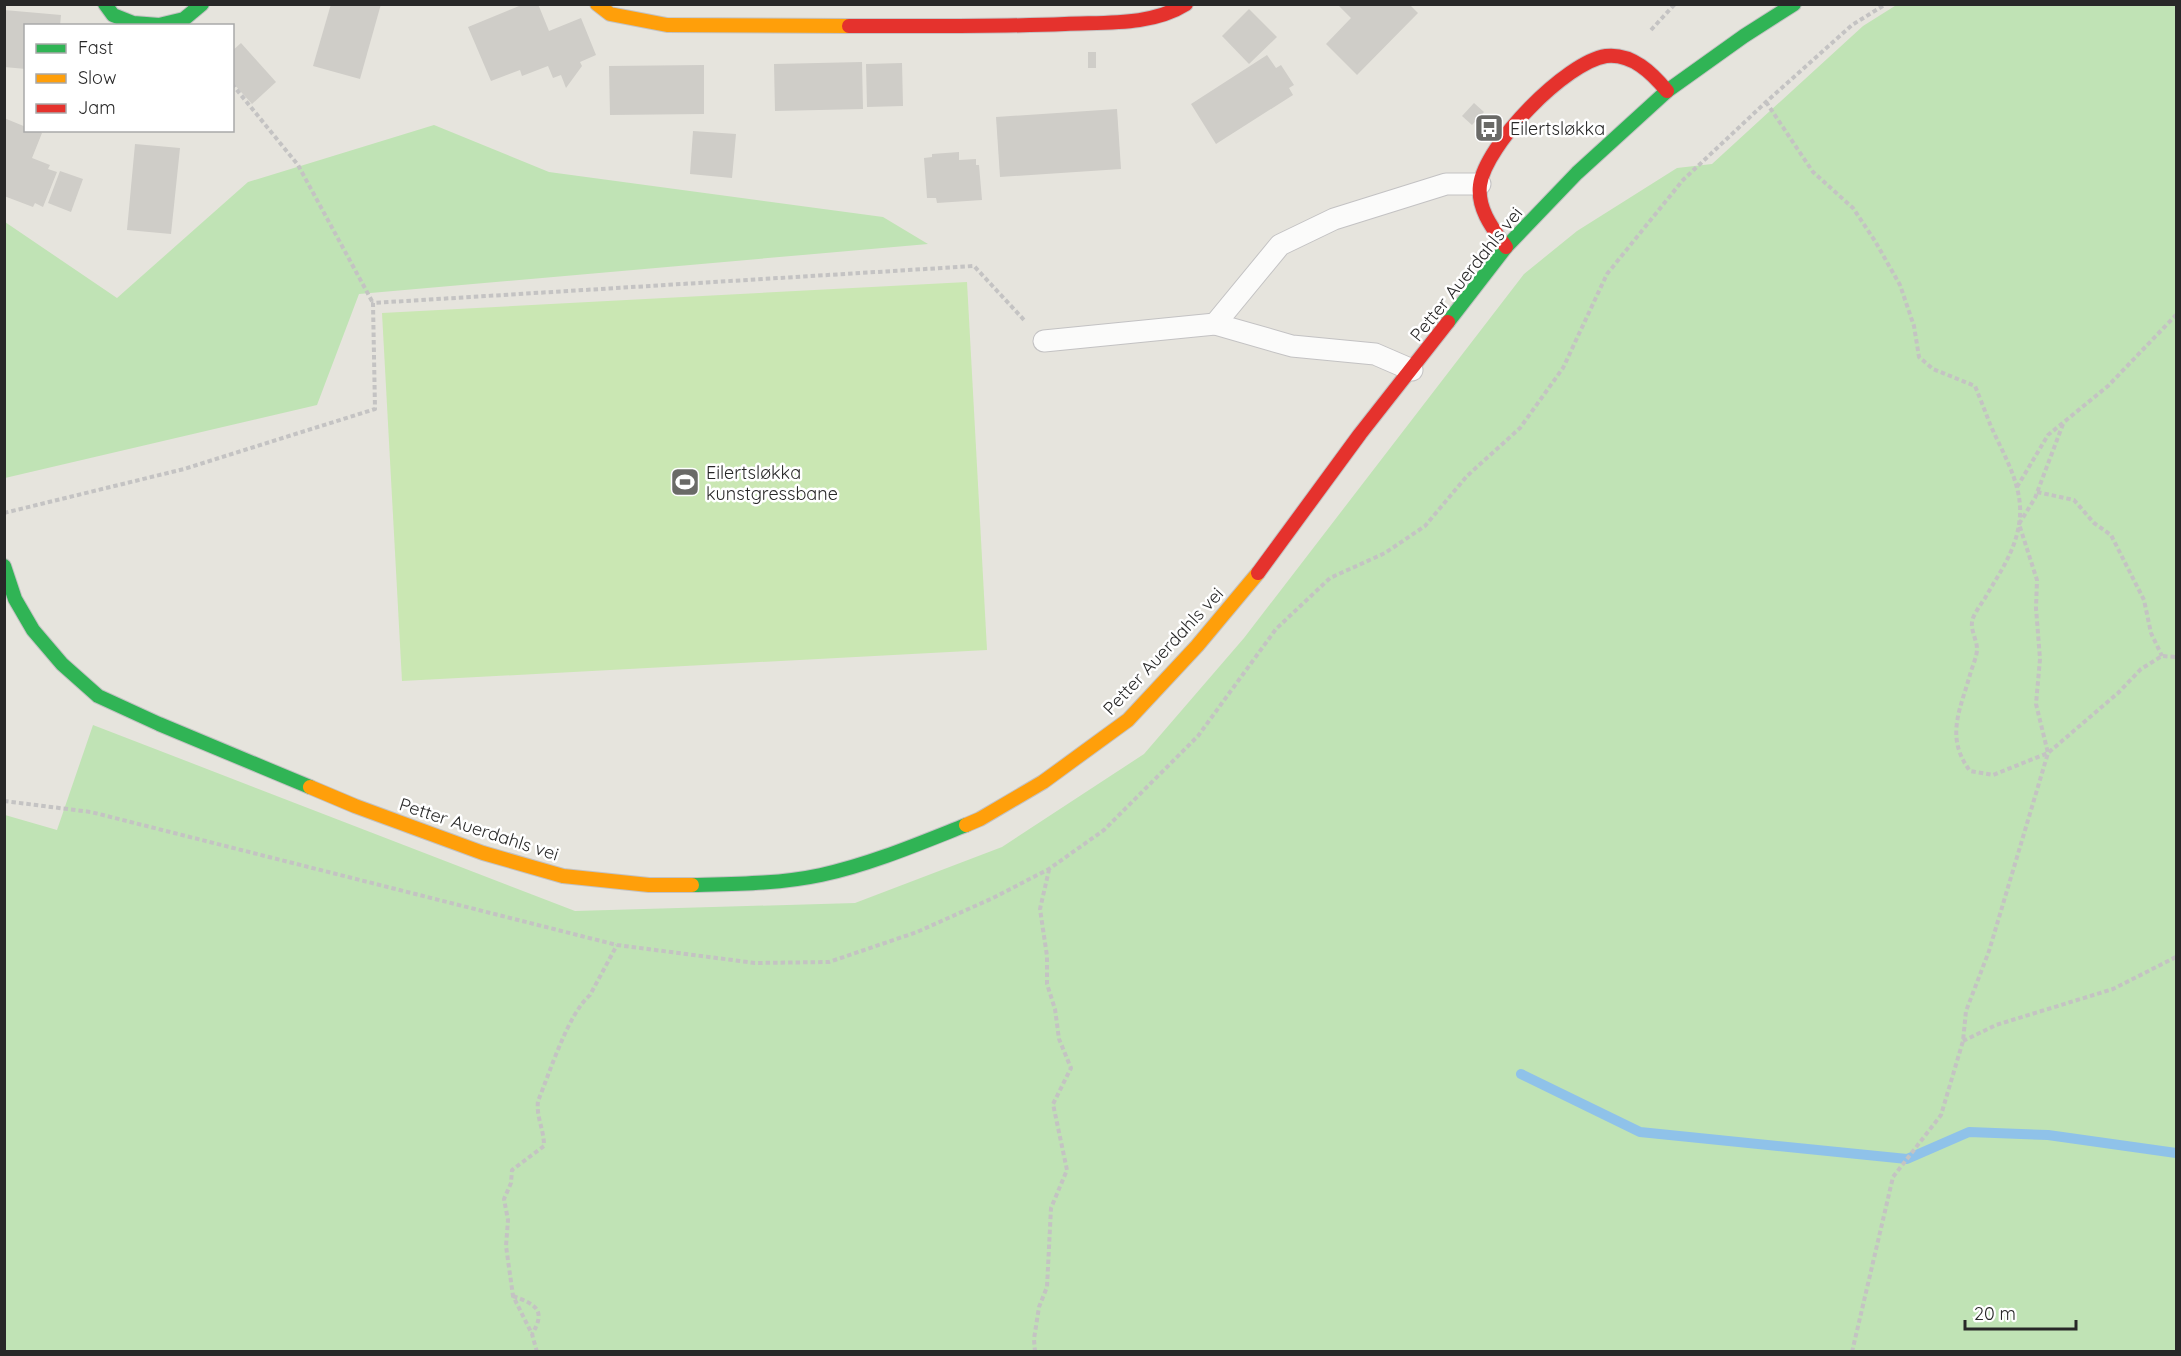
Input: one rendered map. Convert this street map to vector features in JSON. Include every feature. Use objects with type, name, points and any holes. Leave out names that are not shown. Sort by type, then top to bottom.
[{"type":"street","points":[[105,4],[113,15],[133,23],[146,24]]},
{"type":"street","points":[[163,24],[184,19],[202,4]]},
{"type":"street","points":[[597,4],[610,14],[667,25],[1017,26],[1135,21],[1175,11],[1186,4]]},
{"type":"street","name":"Petter Auerdahls vei","points":[[4,566],[15,599],[33,630],[62,664],[98,696],[355,806],[483,853],[563,876],[649,885],[749,884],[785,880],[820,875],[889,856],[980,819],[1043,782],[1128,720],[1197,646],[1243,592],[1360,434],[1506,247],[1577,172],[1667,92],[1744,36],[1794,4]]},
{"type":"street","points":[[1506,247],[1484,216],[1480,184],[1492,153],[1510,129],[1562,77],[1586,63],[1605,56],[1621,57],[1635,61],[1651,71],[1667,92]]},
{"type":"lane","points":[[1215,324],[1280,245],[1334,219],[1446,184],[1480,184]]},
{"type":"lane","points":[[1044,341],[1215,324],[1292,346],[1375,354],[1412,370]]},
{"type":"path","points":[[4,801],[91,812],[617,945],[755,963],[829,962],[917,932],[993,898],[1049,869],[1104,831],[1198,736],[1276,629],[1330,578],[1385,553],[1425,526],[1467,476],[1520,428],[1563,368],[1607,274],[1683,180],[1852,25],[1886,4]]},
{"type":"path","points":[[4,513],[184,469],[375,409],[373,303],[298,165],[234,86]]},
{"type":"path","points":[[1766,102],[1813,172],[1853,208],[1875,241],[1900,285],[1914,326],[1919,357],[1933,369],[1975,386],[2005,454],[2017,488],[2020,513],[2016,543],[2008,561],[1973,619],[1977,650],[1957,721],[1955,742],[1961,759],[1970,771],[1993,775],[2048,753],[2118,693],[2141,669],[2162,656],[2176,657]]},
{"type":"path","points":[[373,303],[974,266],[1044,341]]},
{"type":"path","points":[[2017,488],[2048,435],[2108,386],[2176,315]]},
{"type":"path","points":[[1852,1352],[1893,1177],[1941,1115],[1963,1041],[1966,1011],[1989,951],[2048,753],[2036,704],[2040,659],[2036,608],[2037,580],[2019,524],[2037,492],[2062,424]]},
{"type":"path","points":[[2037,492],[2074,500],[2094,523],[2110,535],[2144,600],[2151,633],[2162,656]]},
{"type":"path","points":[[1035,1352],[1034,1339],[1039,1307],[1047,1287],[1051,1208],[1066,1170],[1053,1104],[1071,1068],[1059,1039],[1055,1009],[1047,984],[1047,956],[1040,909],[1049,869]]},
{"type":"path","points":[[537,1352],[532,1334],[513,1296],[506,1246],[508,1220],[504,1199],[511,1183],[512,1170],[544,1146],[544,1131],[537,1113],[538,1101],[569,1027],[617,945]]},
{"type":"path","points":[[1963,1041],[1996,1025],[2114,989],[2176,957]]},
{"type":"path","points":[[513,1296],[536,1307],[540,1316],[532,1334]]},
{"type":"green space","points":[[1898,4],[2176,5],[2176,1351],[5,1351],[5,815],[57,830],[93,725],[575,911],[855,903],[1002,847],[1144,754],[1244,638],[1524,274],[1577,231],[1677,168],[1712,164],[1863,26]]},
{"type":"green space","points":[[434,125],[549,172],[883,217],[928,244],[359,294],[317,405],[5,478],[5,222],[117,298],[248,182]]},
{"type":"green space","name":"Eilertsløkka kunstgressbane","points":[[967,282],[987,650],[402,681],[382,313]]},
{"type":"building","points":[[331,4],[381,4],[360,79],[313,66]]},
{"type":"building","points":[[524,4],[538,4],[549,31],[581,18],[596,55],[580,62],[582,66],[566,88],[561,75],[553,78],[548,66],[522,76],[520,70],[491,81],[468,27]]},
{"type":"building","points":[[1337,4],[1409,4],[1418,13],[1357,75],[1326,44],[1351,18]]},
{"type":"building","points":[[1249,9],[1277,37],[1249,64],[1222,36]]},
{"type":"building","points":[[4,10],[61,15],[60,24],[24,24],[24,69],[4,67]]},
{"type":"building","points":[[241,43],[276,82],[252,104],[234,84],[234,49]]},
{"type":"building","points":[[1088,52],[1096,52],[1096,68],[1088,68]]},
{"type":"building","points":[[1267,55],[1276,68],[1281,65],[1294,85],[1289,88],[1293,95],[1216,144],[1191,104]]},
{"type":"building","points":[[862,62],[863,109],[775,111],[774,64]]},
{"type":"building","points":[[902,63],[903,106],[867,107],[866,64]]},
{"type":"building","points":[[704,65],[704,114],[610,115],[609,66]]},
{"type":"building","points":[[1474,103],[1484,112],[1472,125],[1462,116]]},
{"type":"building","points":[[1117,109],[1121,169],[1000,177],[996,117]]},
{"type":"building","points":[[4,118],[24,126],[24,132],[42,133],[32,158],[50,165],[48,169],[57,172],[43,207],[35,203],[33,207],[4,196]]},
{"type":"building","points":[[693,131],[736,134],[732,178],[690,174]]},
{"type":"building","points":[[135,144],[180,148],[171,234],[127,230]]},
{"type":"building","points":[[959,152],[959,160],[976,159],[976,165],[979,165],[982,200],[937,203],[936,198],[927,198],[924,158],[932,157],[932,154]]},
{"type":"building","points":[[60,171],[83,179],[71,212],[48,203]]},
{"type":"waterway","points":[[1521,1074],[1640,1132],[1907,1159],[1969,1132],[2048,1135],[2176,1153]]},
{"type":"traffic: fast","points":[[105,4],[113,15],[133,23],[146,24]]},
{"type":"traffic: fast","points":[[163,24],[184,19],[202,4]]},
{"type":"traffic: fast","points":[[1448,322],[1506,247],[1577,173],[1667,91],[1744,36],[1794,4]]},
{"type":"traffic: fast","points":[[4,566],[15,599],[33,630],[62,664],[98,696],[310,787]]},
{"type":"traffic: fast","points":[[692,885],[773,882],[821,875],[876,859],[966,825]]},
{"type":"traffic: slow","points":[[597,4],[610,14],[667,25],[849,26]]},
{"type":"traffic: slow","points":[[966,825],[1043,782],[1128,720],[1197,646],[1258,573]]},
{"type":"traffic: slow","points":[[310,787],[483,853],[563,876],[649,885],[692,885]]},
{"type":"traffic: jam","points":[[849,26],[1112,23],[1158,16],[1186,4]]},
{"type":"traffic: jam","points":[[1506,247],[1483,210],[1480,185],[1485,168],[1496,149],[1530,108],[1570,73],[1589,62],[1606,56],[1633,61],[1648,71],[1667,91]]},
{"type":"traffic: jam","points":[[1258,573],[1360,434],[1448,322]]},
{"type":"place","name":"Eilertsløkka","points":[[1489,128]]},
{"type":"place","name":"Eilertsløkka kunstgressbane","points":[[685,482]]}]
